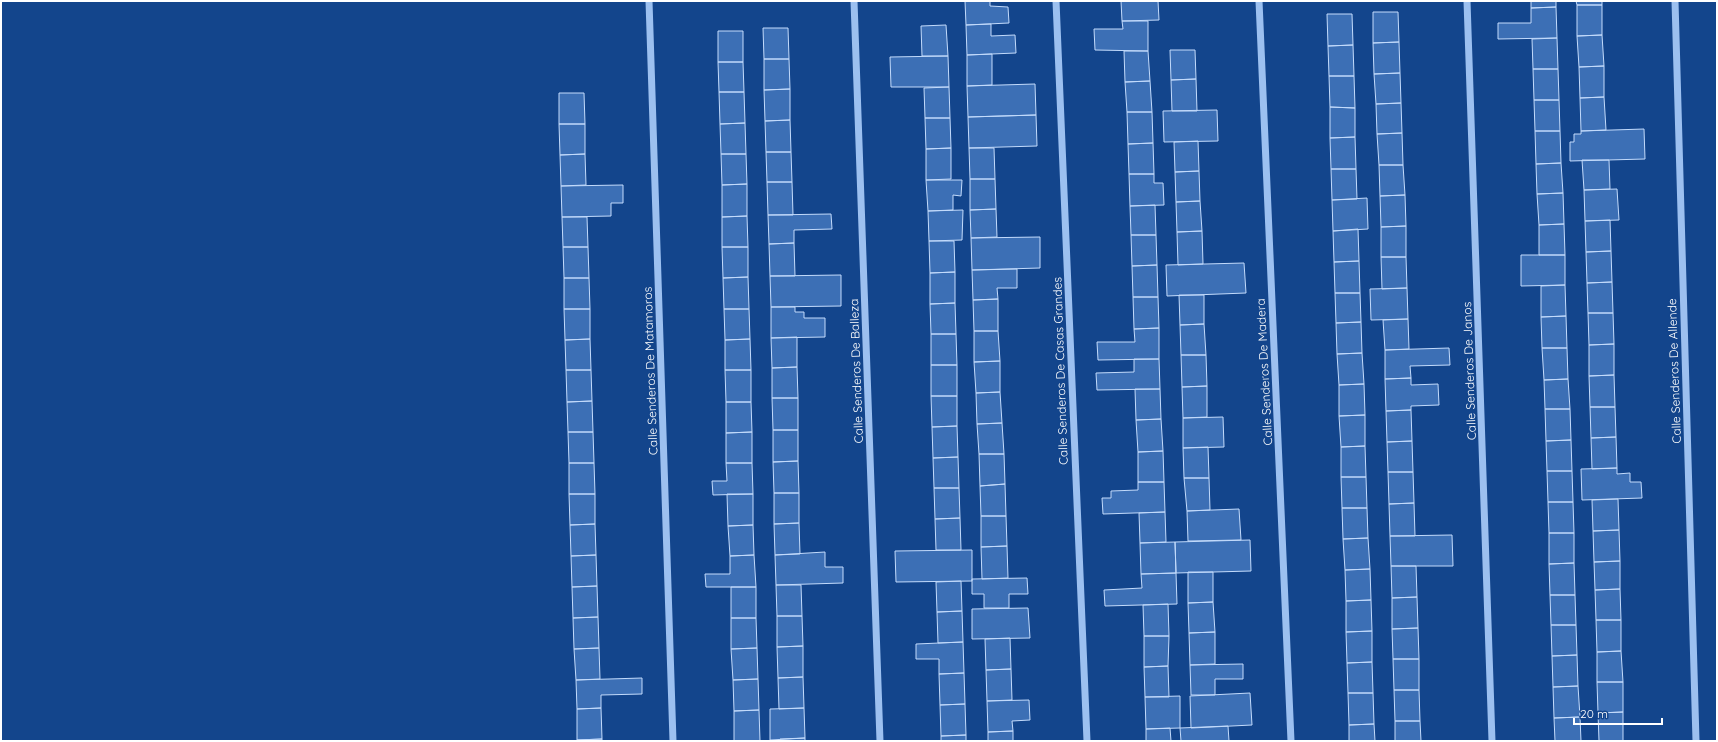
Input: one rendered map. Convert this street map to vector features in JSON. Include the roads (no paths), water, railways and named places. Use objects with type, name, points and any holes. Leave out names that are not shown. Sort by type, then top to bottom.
[{"type":"street","name":"Calle Senderos De Matamoros","points":[[649,1],[673,741]]},
{"type":"street","name":"Calle Senderos De Balleza","points":[[854,1],[880,741]]},
{"type":"street","name":"Calle Senderos De Casas Grandes","points":[[1056,1],[1087,741]]},
{"type":"street","name":"Calle Senderos De Madera","points":[[1259,1],[1291,741]]},
{"type":"street","name":"Calle Senderos De Janos","points":[[1467,1],[1492,741]]},
{"type":"street","name":"Calle Senderos De Allende","points":[[1675,1],[1696,741]]}]
